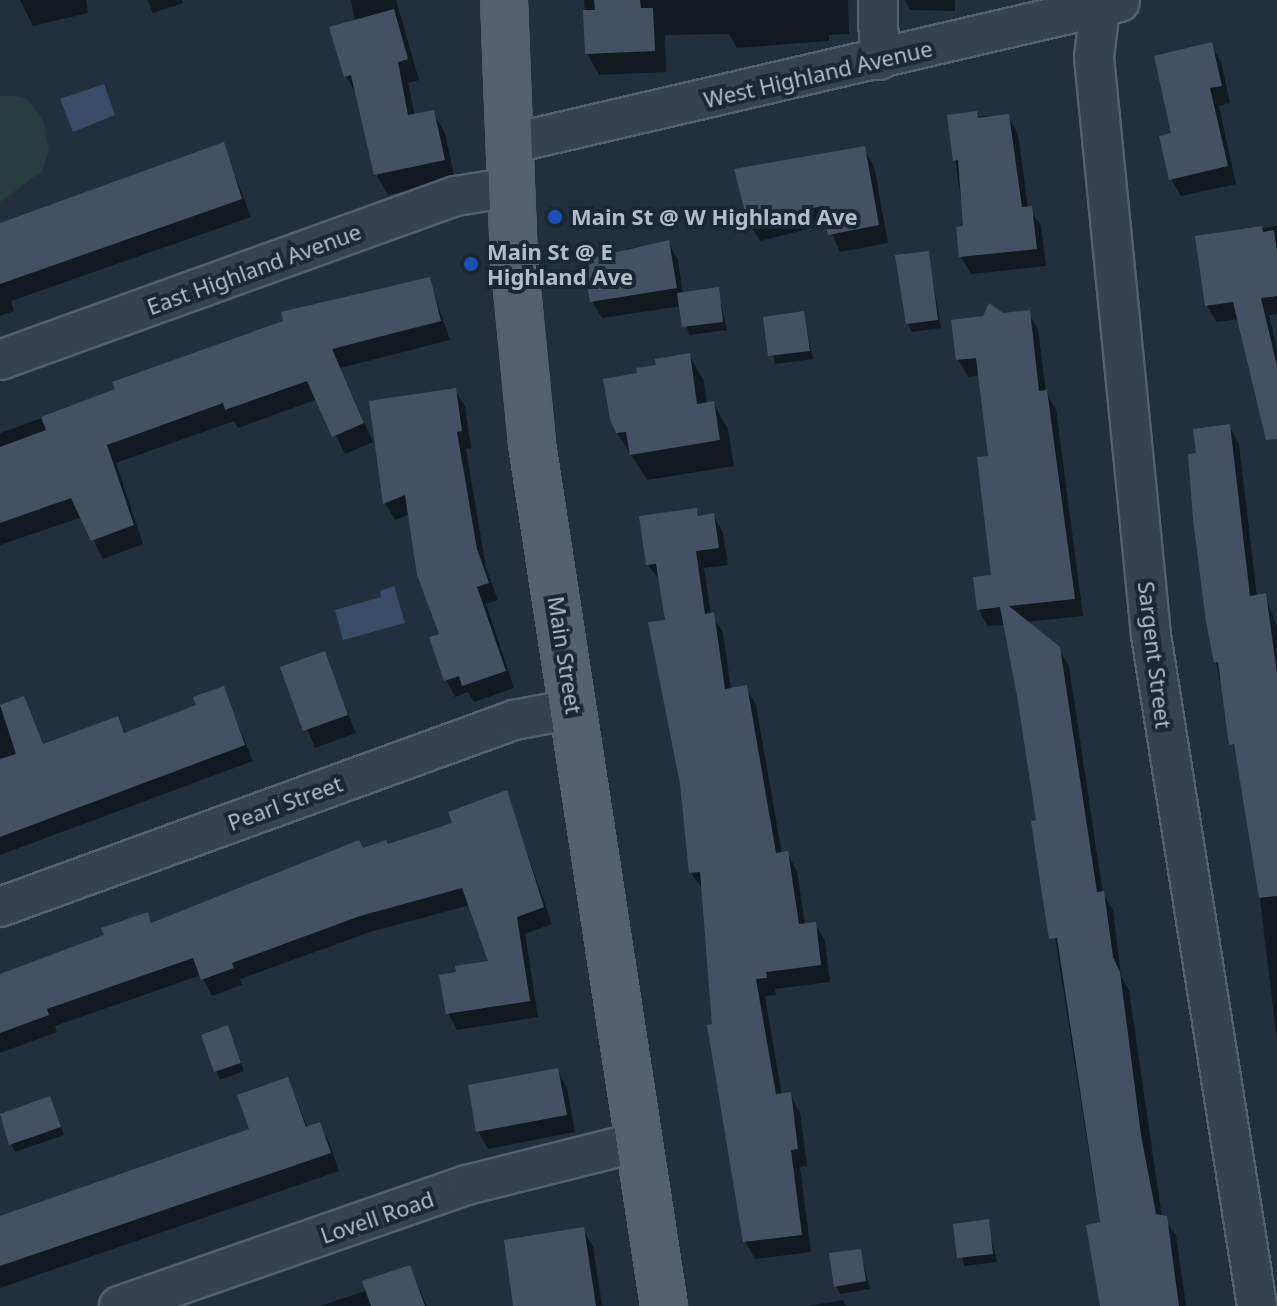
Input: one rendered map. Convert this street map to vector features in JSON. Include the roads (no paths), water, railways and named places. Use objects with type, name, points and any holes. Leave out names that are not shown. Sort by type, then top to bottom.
[{"type":"main road","name":"Main Street","points":[[504,0],[511,187],[532,444],[664,1306]]},
{"type":"street","points":[[878,0],[879,60]]},
{"type":"street","name":"West Highland Avenue","points":[[509,144],[879,60],[1109,2]]},
{"type":"street","name":"Sargent Street","points":[[1109,2],[1094,57],[1151,635],[1257,1306]]},
{"type":"street","name":"East Highland Avenue","points":[[0,360],[456,196],[511,187]]},
{"type":"street","name":"Pearl Street","points":[[0,907],[514,720],[573,709]]},
{"type":"street","name":"Lovell Road","points":[[119,1306],[467,1185],[638,1142]]},
{"type":"water","points":[[104,84],[115,115],[73,132],[60,99]]},
{"type":"water","points":[[394,586],[405,623],[343,640],[335,610],[381,597],[380,591]]},
{"type":"place","name":"Main St @ W Highland Ave","points":[[555,217]]},
{"type":"place","name":"Main St @ E Highland Ave","points":[[471,264]]}]
